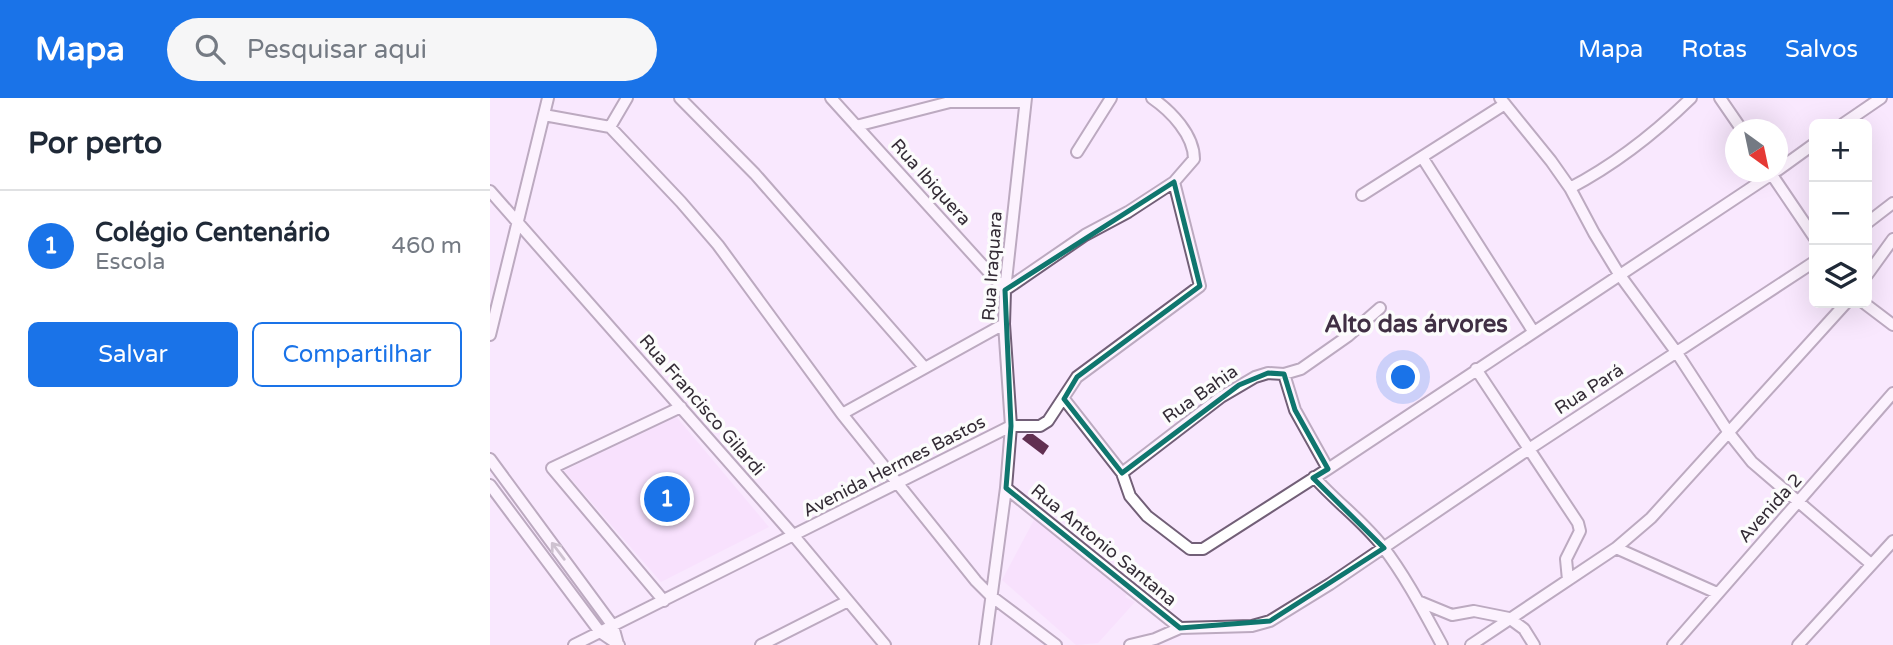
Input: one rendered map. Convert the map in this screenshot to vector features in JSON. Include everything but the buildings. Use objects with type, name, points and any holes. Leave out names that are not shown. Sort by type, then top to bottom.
[{"type":"street","points":[[490,335],[548,98]]},
{"type":"street","points":[[610,127],[627,98]]},
{"type":"street","points":[[680,98],[755,174],[924,367]]},
{"type":"street","name":"Rua Ibiquera","points":[[831,98],[1005,290]]},
{"type":"street","points":[[1077,152],[1111,98]]},
{"type":"street","points":[[1005,290],[1085,235],[1128,212],[1174,182],[1194,159],[1194,150],[1181,125],[1152,98]]},
{"type":"street","points":[[1570,188],[1605,170],[1691,98]]},
{"type":"street","points":[[1720,98],[1734,119]]},
{"type":"street","points":[[1850,119],[1881,98]]},
{"type":"street","points":[[856,126],[949,100],[1026,100]]},
{"type":"street","name":"Rua Iraquara","points":[[985,645],[1006,488],[1011,426],[1004,324],[1005,290],[1026,100]]},
{"type":"street","points":[[1362,195],[1502,101],[1570,188],[1619,274],[1752,462],[1871,564]]},
{"type":"street","points":[[544,115],[610,127],[718,245],[897,485],[991,596],[1056,645]]},
{"type":"street","points":[[1788,162],[1809,148]]},
{"type":"street","points":[[1422,157],[1533,331]]},
{"type":"street","name":"Avenida Hermes Bastos","points":[[574,645],[1011,426],[1040,426],[1048,421],[1077,377],[1200,286],[1174,182]]},
{"type":"street","points":[[1063,399],[1122,473],[1135,504],[1190,549],[1203,549],[1328,469],[1759,182]]},
{"type":"street","points":[[1780,182],[1809,229]]},
{"type":"street","name":"Rua Francisco Gilardi","points":[[490,191],[794,536],[885,645]]},
{"type":"street","points":[[1872,219],[1893,203]]},
{"type":"street","points":[[1872,268],[1893,239]]},
{"type":"street","name":"Rua Pará","points":[[1130,645],[1155,639],[1180,628],[1252,626],[1270,621],[1809,265]]},
{"type":"street","name":"Rua Bahia","points":[[1122,473],[1239,385],[1268,373],[1284,374],[1301,369],[1321,358],[1380,308]]},
{"type":"street","points":[[1471,645],[1616,548],[1651,518],[1842,308]]},
{"type":"street","points":[[1871,308],[1893,325]]},
{"type":"street","points":[[842,414],[1004,324]]},
{"type":"street","points":[[1476,369],[1578,523],[1580,531],[1566,559],[1568,580]]},
{"type":"street","points":[[1284,374],[1295,410],[1328,469]]},
{"type":"street","name":"Avenida 2","points":[[1674,645],[1893,393]]},
{"type":"street","points":[[664,601],[552,468],[681,407]]},
{"type":"street","points":[[490,459],[613,626],[618,644]]},
{"type":"street","points":[[1314,477],[1354,514],[1384,548],[1442,645]]},
{"type":"street","points":[[490,485],[600,632],[618,644]]},
{"type":"street","name":"Rua Antonio Santana","points":[[1006,488],[1180,628]]},
{"type":"street","points":[[1798,645],[1893,541]]},
{"type":"street","points":[[1616,548],[1717,593]]},
{"type":"street","points":[[563,582],[574,572]]},
{"type":"street","points":[[761,645],[848,601]]},
{"type":"street","points":[[1418,601],[1452,615],[1474,611],[1509,618],[1524,629],[1534,645]]},
{"type":"highlighted area","points":[[1174,182],[1200,286],[1077,377],[1064,399],[1122,473],[1239,385],[1268,373],[1284,374],[1295,410],[1328,469],[1313,478],[1384,548],[1270,621],[1180,628],[1006,488],[1011,426],[1005,290]]},
{"type":"shaded area","points":[[674,414],[769,527],[661,582],[564,471]]},
{"type":"shaded area","points":[[1035,518],[1120,582],[1129,592],[1125,597],[1135,602],[1098,643],[1076,645],[1002,580]]},
{"type":"place","name":"Colégio Centenário","points":[[667,499]]},
{"type":"district","name":"Alto das árvores","points":[[1416,324]]}]
